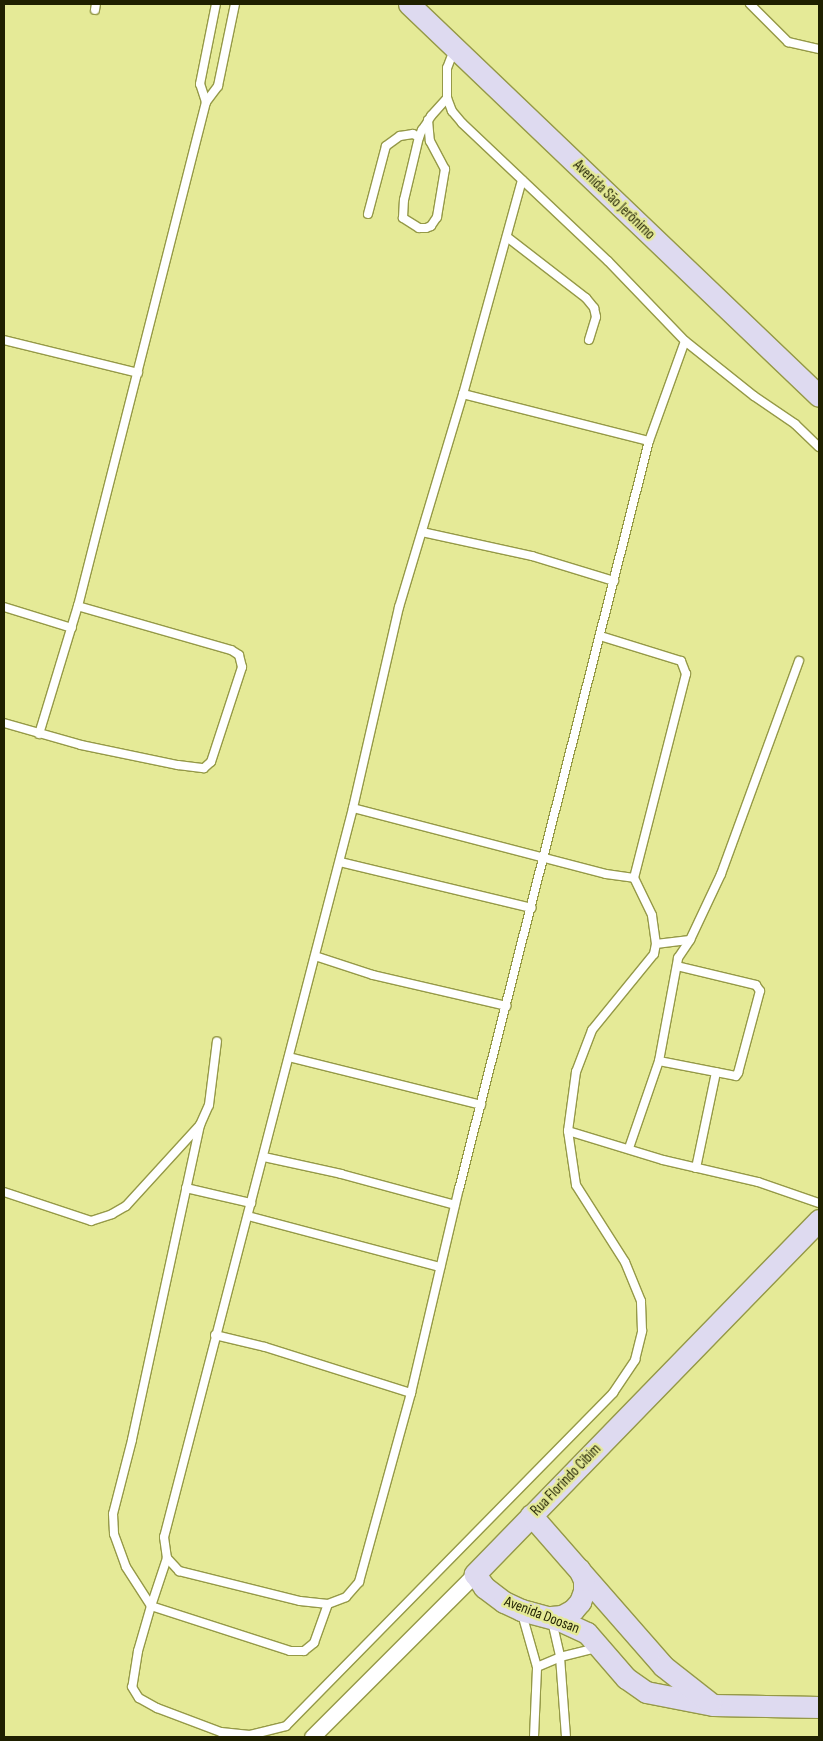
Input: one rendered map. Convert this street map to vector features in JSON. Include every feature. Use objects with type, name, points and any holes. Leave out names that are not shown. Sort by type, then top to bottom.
[{"type":"street","name":"Avenida São Jerônimo","points":[[411,4],[819,396]]},
{"type":"street","name":"Rua Florindo Cibim","points":[[312,1737],[475,1574],[819,1220]]},
{"type":"street","points":[[531,1516],[663,1666],[712,1705]]},
{"type":"street","points":[[551,1617],[568,1613],[580,1602],[584,1585],[579,1569]]},
{"type":"street","name":"Avenida Doosan","points":[[475,1574],[484,1587],[504,1602],[521,1610],[551,1617],[588,1633],[626,1678],[646,1692],[712,1705],[819,1707]]},
{"type":"street","points":[[646,1692],[661,1688],[665,1681],[666,1673],[663,1666]]},
{"type":"lane","points":[[206,102],[200,84],[216,4]]},
{"type":"lane","points":[[39,734],[78,606],[206,102],[218,86],[235,4]]},
{"type":"lane","points":[[750,4],[788,42],[819,49]]},
{"type":"lane","points":[[455,48],[447,68],[446,98],[452,112],[462,123],[608,261],[685,341],[754,396],[795,424],[819,447]]},
{"type":"lane","points":[[428,120],[430,141],[445,169],[437,217],[431,226],[426,228],[413,224],[402,215],[404,200],[419,137],[428,120],[446,98]]},
{"type":"lane","points":[[368,214],[386,146],[400,136],[414,134],[419,137]]},
{"type":"lane","points":[[522,180],[463,394],[399,606],[340,862],[264,1156],[215,1335],[164,1537],[167,1558],[138,1651],[132,1687],[139,1698],[157,1708],[221,1732],[250,1735],[286,1726],[612,1394],[635,1360],[642,1331],[641,1300],[625,1262],[576,1185],[568,1131],[576,1072],[592,1030],[654,954],[656,944],[652,915],[634,878],[686,674],[681,661],[600,636]]},
{"type":"lane","points":[[507,237],[578,290],[592,305],[596,317],[589,340]]},
{"type":"lane","points":[[4,340],[138,373]]},
{"type":"lane","points":[[167,1558],[179,1571],[300,1601],[328,1604],[346,1597],[359,1582],[411,1393],[480,1105],[532,908],[649,441],[685,341]]},
{"type":"lane","points":[[463,394],[649,441]]},
{"type":"lane","points":[[422,532],[532,556],[614,581]]},
{"type":"lane","points":[[4,723],[39,734],[119,754],[204,768],[211,762],[242,667],[240,655],[231,650],[78,606]]},
{"type":"lane","points":[[4,607],[72,628]]},
{"type":"lane","points":[[630,1148],[658,1060],[678,958],[690,940],[721,874],[800,661]]},
{"type":"lane","points":[[353,808],[606,874],[634,878]]},
{"type":"lane","points":[[340,862],[532,908]]},
{"type":"lane","points":[[656,944],[690,940]]},
{"type":"lane","points":[[315,956],[373,974],[506,1006]]},
{"type":"lane","points":[[658,1060],[733,1076],[738,1074],[760,991],[756,985],[677,966]]},
{"type":"lane","points":[[217,1041],[209,1105],[200,1125],[132,1440],[113,1514],[114,1534],[126,1566],[151,1606],[290,1651],[304,1652],[314,1643],[328,1604]]},
{"type":"lane","points":[[289,1058],[480,1105]]},
{"type":"lane","points":[[696,1168],[716,1072]]},
{"type":"lane","points":[[4,1192],[83,1220],[98,1220],[126,1206],[200,1125]]},
{"type":"lane","points":[[568,1131],[696,1168],[758,1182],[819,1203]]},
{"type":"lane","points":[[264,1156],[341,1174],[455,1205]]},
{"type":"lane","points":[[186,1188],[251,1203]]},
{"type":"lane","points":[[248,1216],[440,1268]]},
{"type":"lane","points":[[215,1335],[265,1347],[411,1393]]},
{"type":"lane","points":[[521,1610],[537,1667],[534,1737]]},
{"type":"lane","points":[[551,1617],[560,1657],[566,1737]]},
{"type":"lane","points":[[537,1667],[560,1657],[601,1647]]}]
